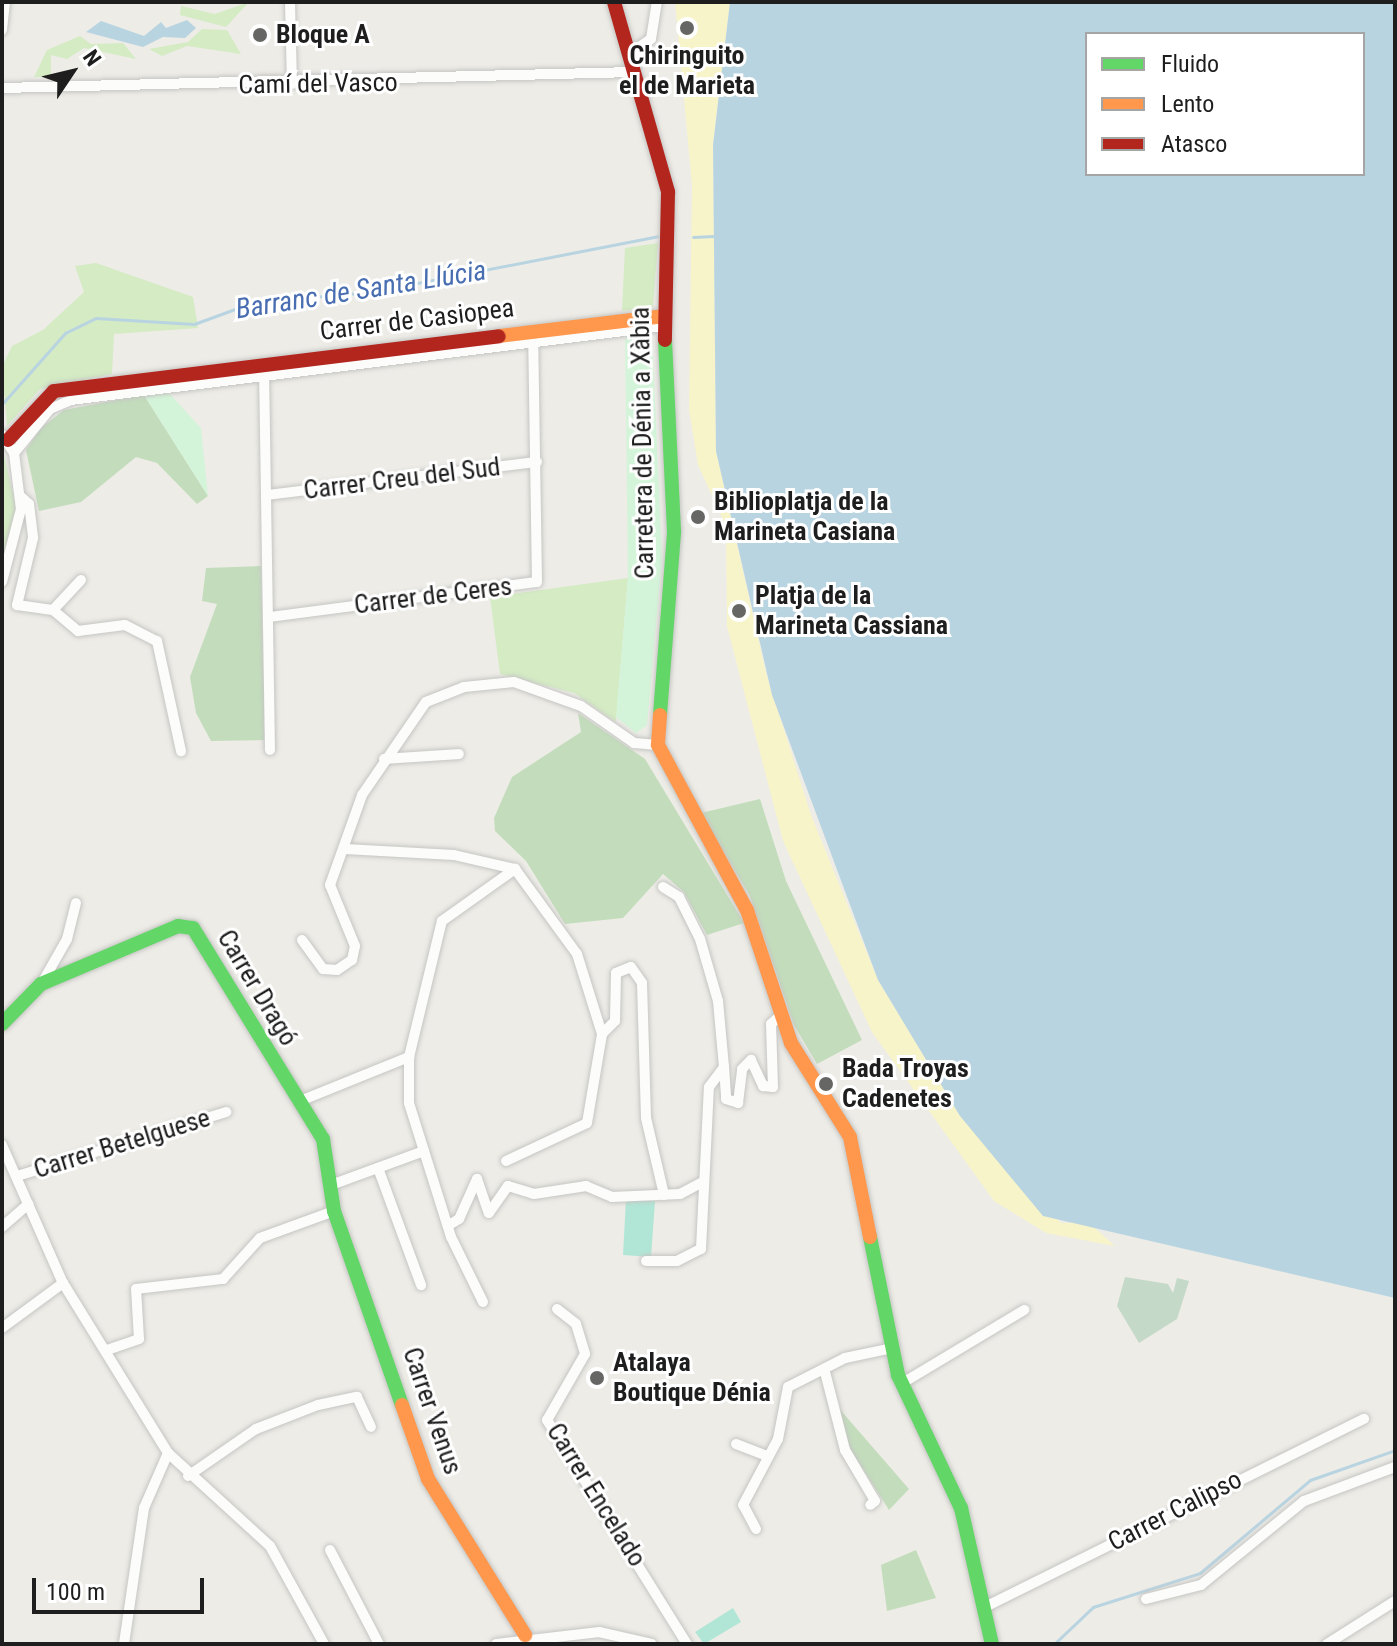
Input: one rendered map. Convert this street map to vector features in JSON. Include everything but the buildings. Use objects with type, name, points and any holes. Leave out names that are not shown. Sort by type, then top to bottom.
[{"type":"street","points":[[2,30],[5,2]]},
{"type":"street","points":[[290,2],[292,84]]},
{"type":"street","name":"Carretera de Dénia a Xàbia","points":[[614,2],[667,183],[664,321],[674,531],[658,745]]},
{"type":"street","points":[[628,55],[650,42],[657,2]]},
{"type":"street","name":"Camí del Vasco","points":[[2,88],[466,80],[633,72]]},
{"type":"street","name":"Carrer de Casiopea","points":[[8,443],[54,391],[664,321]]},
{"type":"street","name":"Carrer de Ceres","points":[[270,617],[537,582],[533,337]]},
{"type":"street","points":[[264,369],[270,750]]},
{"type":"street","points":[[2,582],[19,537],[20,496],[8,443]]},
{"type":"street","name":"Carrer Creu del Sud","points":[[267,495],[537,462]]},
{"type":"street","points":[[20,496],[29,504],[33,538],[17,605],[53,610],[78,631],[125,625],[157,641],[181,751]]},
{"type":"street","points":[[53,610],[81,580]]},
{"type":"street","points":[[302,940],[323,969],[337,970],[352,960],[355,946],[330,885],[345,849],[356,809],[384,759],[426,702],[497,682],[553,694],[634,743],[658,745],[747,910],[781,1015],[850,1137],[901,1384],[961,1508],[987,1606],[990,1640]]},
{"type":"street","points":[[384,759],[459,754]]},
{"type":"street","points":[[345,849],[468,857],[515,869],[582,964],[593,1025],[602,1034]]},
{"type":"street","points":[[483,1302],[449,1225],[409,1103],[409,1057],[442,921],[515,869]]},
{"type":"street","points":[[663,887],[679,897],[700,939],[718,1001],[724,1067],[732,1104],[741,1101],[747,1061],[759,1064],[763,1086],[773,1087],[771,1027],[781,1015]]},
{"type":"street","points":[[41,984],[67,939],[76,903]]},
{"type":"street","name":"Carrer Dragó","points":[[2,1024],[41,984],[190,925],[323,1139],[331,1185]]},
{"type":"street","points":[[602,1034],[614,1028],[616,973],[634,969],[642,983],[646,1118],[664,1195]]},
{"type":"street","points":[[506,1161],[587,1123],[602,1034]]},
{"type":"street","points":[[300,1101],[409,1057]]},
{"type":"street","points":[[646,1261],[677,1261],[701,1249],[709,1087],[724,1067]]},
{"type":"street","name":"Carrer Betelguese","points":[[17,1176],[226,1112]]},
{"type":"street","points":[[2,1145],[63,1283],[168,1453],[188,1476],[270,1546],[324,1644]]},
{"type":"street","points":[[331,1185],[424,1151]]},
{"type":"street","points":[[378,1168],[421,1285]]},
{"type":"street","points":[[449,1225],[459,1219],[477,1179],[489,1213],[508,1186],[534,1194],[579,1186],[604,1197],[695,1191],[704,1181]]},
{"type":"street","name":"Carrer Venus","points":[[331,1185],[334,1211],[428,1479],[525,1635]]},
{"type":"street","points":[[2,1227],[28,1204]]},
{"type":"street","points":[[107,1350],[139,1339],[133,1293],[223,1279],[260,1238],[334,1211]]},
{"type":"street","points":[[2,1328],[63,1283]]},
{"type":"street","name":"Carrer Encelado","points":[[557,1309],[576,1324],[585,1354],[547,1420],[687,1644]]},
{"type":"street","points":[[901,1384],[1024,1310]]},
{"type":"street","points":[[756,1529],[743,1505],[767,1456],[788,1387],[825,1372],[845,1358],[892,1348]]},
{"type":"street","points":[[825,1372],[845,1450],[875,1501],[870,1505]]},
{"type":"street","points":[[188,1476],[256,1429],[318,1405],[357,1397],[371,1427]]},
{"type":"street","name":"Carrer Calipso","points":[[987,1606],[1364,1419]]},
{"type":"street","points":[[736,1444],[767,1456]]},
{"type":"street","points":[[124,1644],[144,1508],[168,1453]]},
{"type":"street","points":[[1146,1599],[1201,1585],[1304,1501],[1395,1467]]},
{"type":"street","points":[[330,1550],[379,1644]]},
{"type":"street","points":[[1327,1644],[1395,1601]]},
{"type":"street","points":[[496,1644],[525,1635],[599,1632],[652,1644]]},
{"type":"green space","points":[[249,2],[226,27],[180,15],[181,6],[215,14]]},
{"type":"green space","points":[[202,29],[227,30],[241,54],[187,46],[162,56],[149,49],[188,42]]},
{"type":"green space","points":[[80,36],[91,44],[123,43],[136,59],[84,48],[67,59],[51,55],[51,77],[34,77],[47,50]]},
{"type":"green space","points":[[658,243],[653,307],[622,311],[625,248]]},
{"type":"green space","points":[[96,263],[193,297],[198,328],[114,334],[112,374],[40,389],[7,426],[2,367],[12,346],[43,330],[84,292],[75,266]]},
{"type":"green space","points":[[652,335],[662,558],[647,725],[636,733],[616,717],[628,578],[625,338]]},
{"type":"green space","points":[[169,393],[201,428],[208,496],[144,395]]},
{"type":"green space","points":[[144,395],[208,496],[197,504],[157,463],[136,457],[81,502],[39,511],[26,450],[41,428],[64,410]]},
{"type":"green space","points":[[2,446],[16,507],[2,568]]},
{"type":"green space","points":[[261,566],[265,740],[211,741],[196,713],[190,677],[217,604],[202,601],[206,568]]},
{"type":"green space","points":[[628,578],[616,722],[574,693],[500,674],[490,597]]},
{"type":"green space","points":[[578,713],[645,759],[744,923],[707,935],[684,892],[663,874],[623,918],[565,924],[526,861],[495,831],[494,818],[512,777],[581,732]]},
{"type":"green space","points":[[760,799],[786,881],[862,1040],[817,1064],[794,1025],[750,896],[701,813]]},
{"type":"green space","points":[[626,1199],[655,1201],[651,1257],[623,1255]]},
{"type":"green space","points":[[1125,1277],[1168,1284],[1173,1293],[1177,1278],[1189,1281],[1177,1319],[1139,1343],[1117,1306]]},
{"type":"green space","points":[[836,1405],[909,1489],[889,1510],[848,1445]]},
{"type":"green space","points":[[916,1550],[936,1598],[887,1611],[881,1565]]},
{"type":"green space","points":[[733,1608],[741,1622],[704,1644],[695,1632]]},
{"type":"sand","name":"Platja de la Marineta Cassiana","points":[[675,2],[730,2],[713,145],[716,451],[766,673],[811,815],[878,980],[960,1116],[1061,1223],[1089,1223],[1115,1246],[1046,1233],[994,1201],[872,1032],[783,841],[727,626],[726,526],[698,465],[689,410],[692,185]]},
{"type":"water","points":[[730,2],[1395,2],[1395,1298],[1043,1216],[960,1116],[878,980],[772,695],[716,451],[713,145]]},
{"type":"water","points":[[187,20],[196,28],[185,38],[163,37],[143,47],[86,32],[101,21],[144,36],[161,22],[166,28]]},
{"type":"waterway","name":"Barranc de Santa Llúcia","points":[[2,404],[65,333],[96,318],[194,324],[254,302],[371,292],[658,236]]},
{"type":"waterway","name":"Barranc de Santa Llúcia","points":[[693,237],[714,236]]},
{"type":"waterway","points":[[1054,1644],[1093,1607],[1200,1573],[1310,1480],[1395,1450]]},
{"type":"traffic: fast","points":[[660,715],[674,531],[665,340]]},
{"type":"traffic: fast","points":[[2,1024],[41,984],[178,926],[193,928],[323,1139],[334,1211],[402,1405]]},
{"type":"traffic: fast","points":[[870,1237],[898,1375],[961,1508],[992,1644]]},
{"type":"traffic: slow","points":[[499,336],[664,316]]},
{"type":"traffic: slow","points":[[660,715],[658,745],[747,910],[791,1043],[850,1137],[870,1237]]},
{"type":"traffic: slow","points":[[402,1405],[428,1479],[525,1635]]},
{"type":"traffic: jam","points":[[614,2],[668,192],[665,340]]},
{"type":"traffic: jam","points":[[8,440],[54,391],[499,336]]},
{"type":"place","name":"Chiringuito el de Marieta","points":[[687,28]]},
{"type":"place","name":"Bloque A","points":[[260,35]]},
{"type":"place","name":"Biblioplatja de la Marineta Casiana","points":[[698,517]]},
{"type":"place","name":"Platja de la Marineta Cassiana","points":[[739,611]]},
{"type":"place","name":"Bada Troyas Cadenetes","points":[[826,1084]]},
{"type":"place","name":"Atalaya Boutique Dénia","points":[[597,1378]]}]
